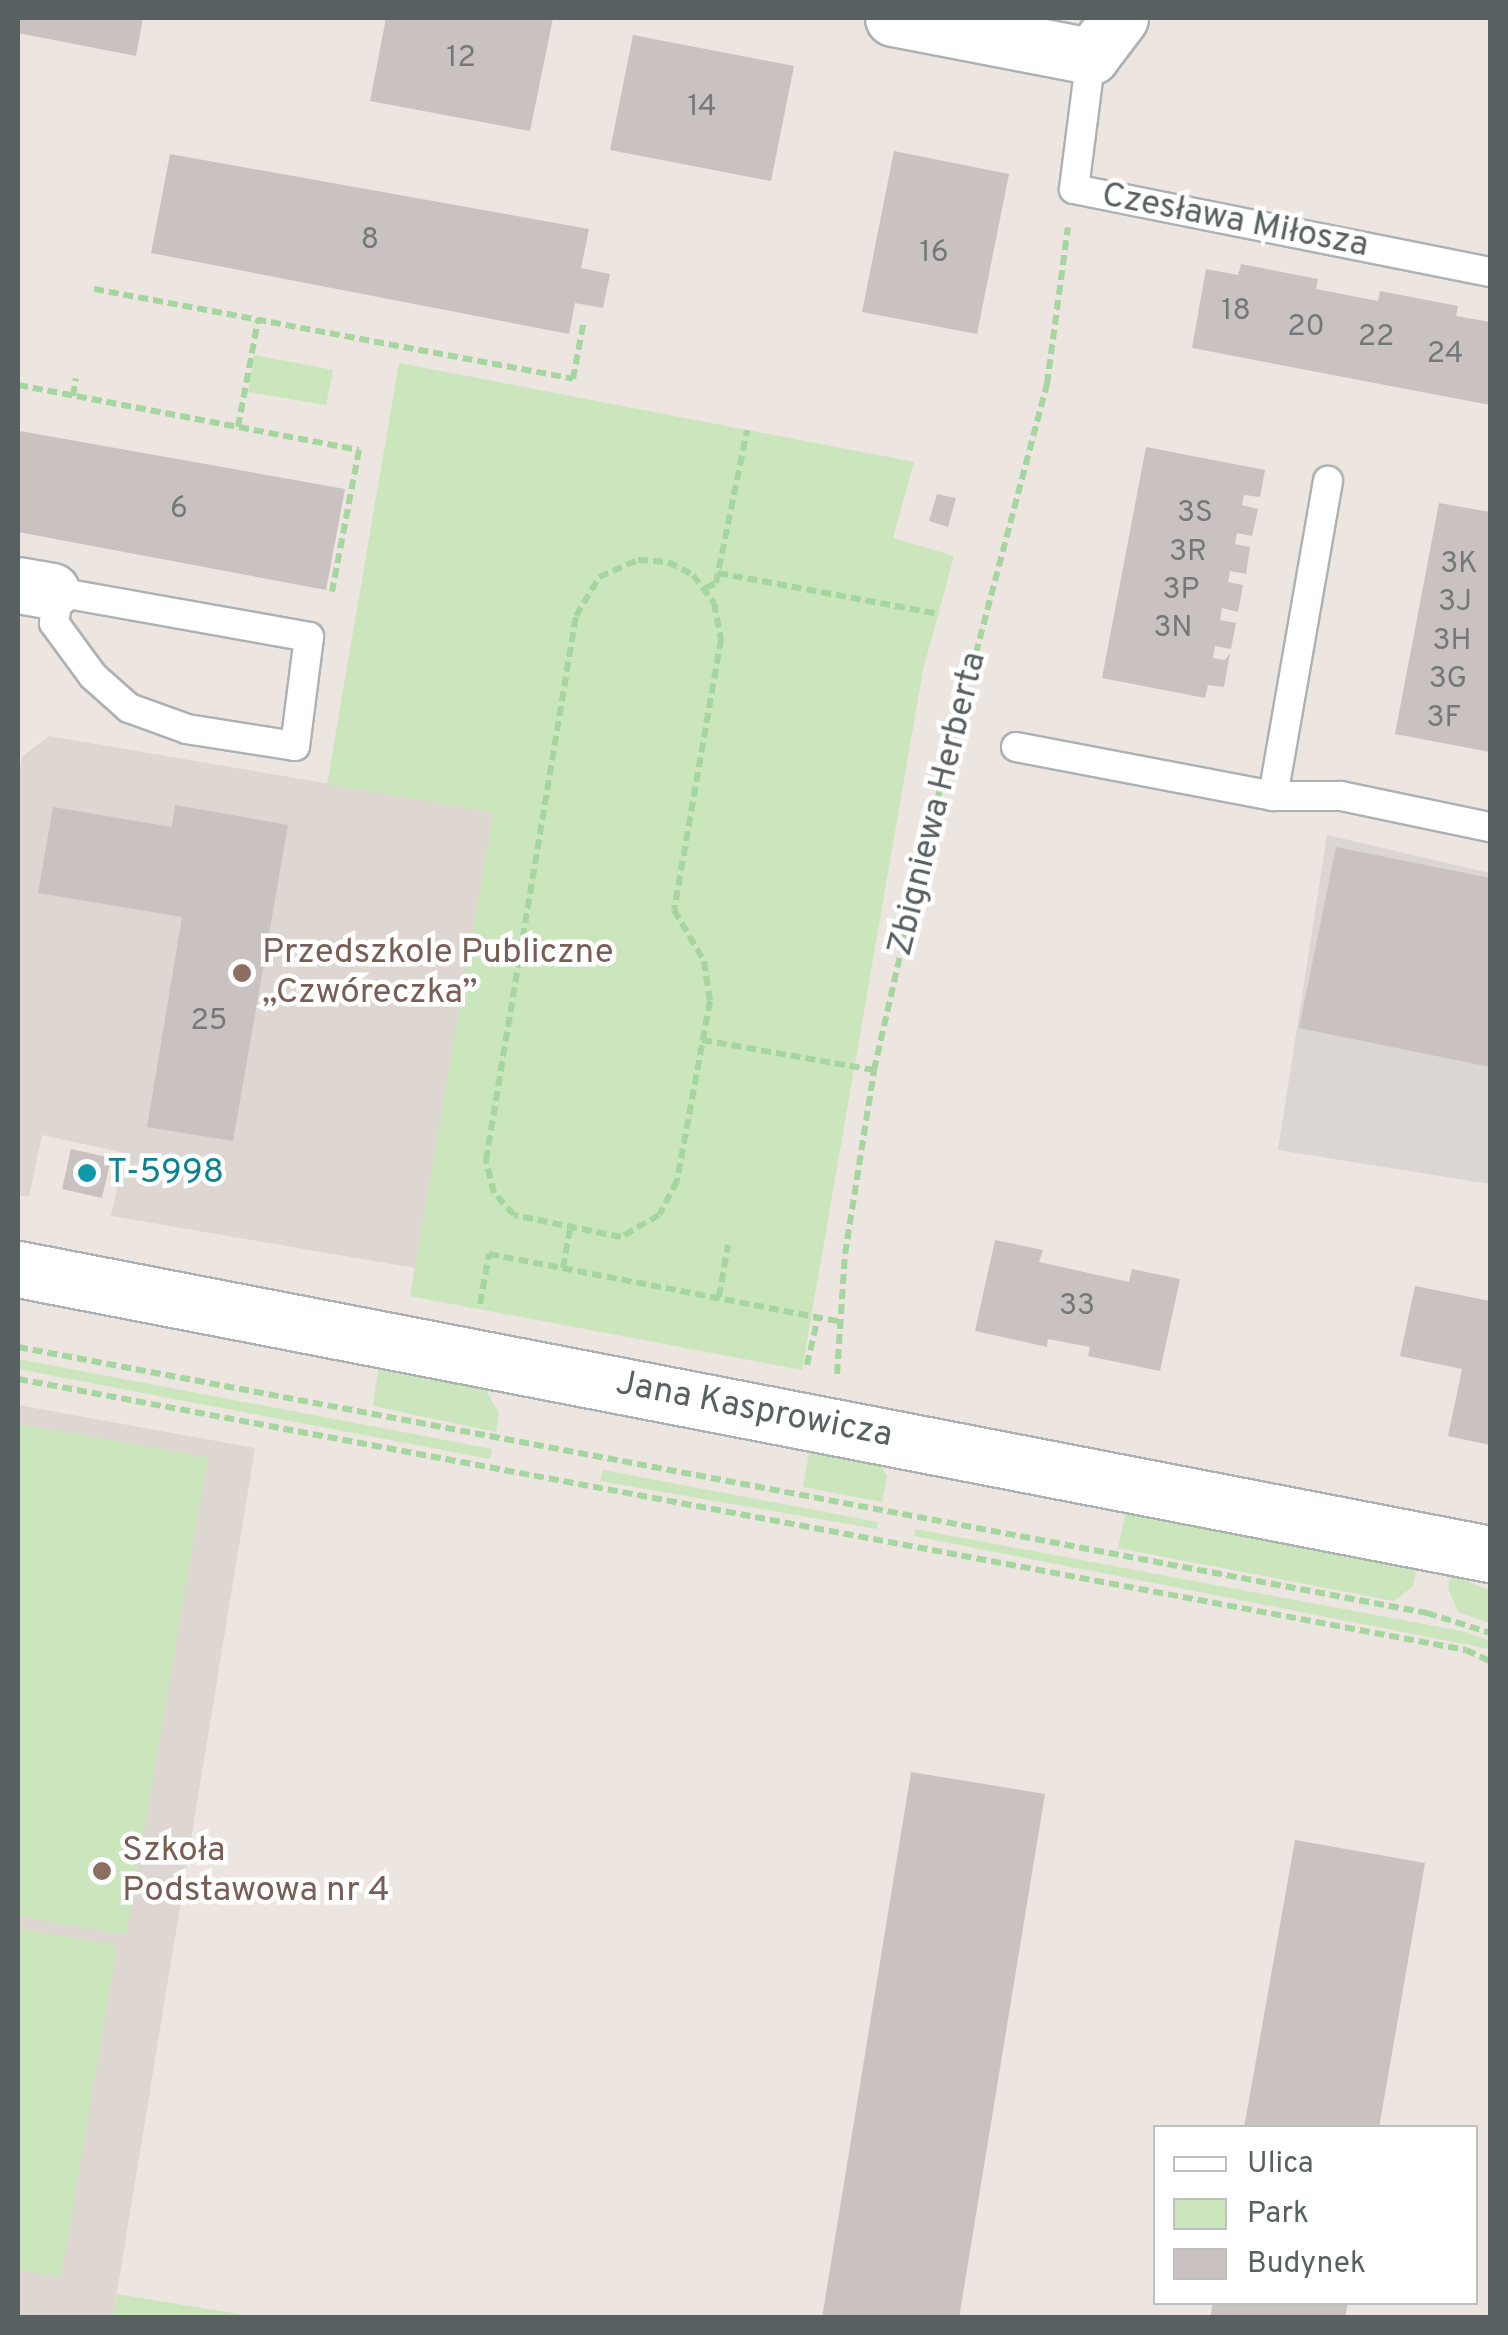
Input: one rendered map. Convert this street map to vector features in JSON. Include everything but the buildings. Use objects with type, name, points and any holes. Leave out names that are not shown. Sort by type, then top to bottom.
[{"type":"street","name":"Czesława Miłosza","points":[[893,18],[1106,36]]},
{"type":"street","name":"Jana Kasprowicza","points":[[18,1269],[1490,1554]]},
{"type":"lane","name":"Czesława Miłosza","points":[[1106,36],[1074,189],[1490,272]]},
{"type":"lane","points":[[1273,796],[1328,480]]},
{"type":"lane","points":[[43,589],[309,637],[295,746],[186,729],[130,708],[93,676],[54,624],[43,589]]},
{"type":"lane","points":[[1016,747],[1273,796],[1341,796],[1490,827]]},
{"type":"path","name":"Zbigniewa Herberta","points":[[830,1425],[874,1070],[926,842],[1047,384],[1074,189]]},
{"type":"path","points":[[94,289],[572,380],[584,320]]},
{"type":"path","points":[[238,427],[258,320]]},
{"type":"path","points":[[73,396],[76,378]]},
{"type":"path","points":[[18,386],[359,450],[332,590]]},
{"type":"path","points":[[706,588],[716,584],[747,430]]},
{"type":"path","points":[[668,562],[706,588],[721,638],[674,910],[710,978],[702,1040],[677,1181],[666,1206],[648,1226],[621,1238],[570,1230],[514,1215],[494,1193],[486,1160],[576,616],[588,590],[625,563],[668,562]]},
{"type":"path","points":[[718,573],[939,614]]},
{"type":"path","points":[[702,1040],[874,1070]]},
{"type":"path","points":[[563,1268],[570,1230]]},
{"type":"path","points":[[718,1298],[728,1244]]},
{"type":"path","points":[[476,1321],[489,1254],[840,1322]]},
{"type":"path","points":[[796,1374],[806,1367],[818,1317]]},
{"type":"path","points":[[18,1348],[1427,1613],[1490,1633]]},
{"type":"path","points":[[18,1379],[1466,1650],[1490,1661]]},
{"type":"shaded area","name":"Przedszkole Publiczne „Czwóreczka”","points":[[49,736],[494,812],[415,1268],[111,1216],[125,1153],[42,1135],[29,1197],[18,1195],[18,780],[22,757]]},
{"type":"shaded area","points":[[1327,835],[1490,873],[1490,1184],[1278,1150]]},
{"type":"shaded area","name":"Szkoła Podstawowa nr 4","points":[[18,1405],[255,1448],[113,2317],[18,2317]]},
{"type":"green space","points":[[254,355],[333,370],[326,405],[248,392]]},
{"type":"green space","points":[[399,363],[914,462],[893,538],[954,556],[923,670],[802,1370],[410,1296],[493,813],[327,784]]},
{"type":"green space","points":[[18,1359],[492,1450],[490,1459],[18,1369]]},
{"type":"green space","points":[[378,1370],[485,1389],[499,1413],[496,1432],[373,1406]]},
{"type":"green space","points":[[18,1424],[208,1457],[126,1935],[18,1916]]},
{"type":"green space","points":[[809,1453],[881,1466],[887,1476],[882,1502],[803,1487]]},
{"type":"green space","points":[[603,1470],[878,1522],[877,1529],[600,1481]]},
{"type":"green space","points":[[1126,1511],[1417,1566],[1413,1586],[1394,1601],[1118,1548]]},
{"type":"green space","points":[[915,1529],[1461,1631],[1490,1641],[1490,1649],[914,1536]]},
{"type":"green space","points":[[1450,1575],[1490,1590],[1490,1623],[1458,1612],[1448,1588]]},
{"type":"green space","points":[[18,1929],[117,1945],[61,2277],[18,2270]]},
{"type":"green space","points":[[117,2294],[256,2317],[113,2317]]},
{"type":"place","name":"Przedszkole Publiczne „Czwóreczka”","points":[[242,973]]},
{"type":"place","name":"T-5998","points":[[87,1173]]},
{"type":"place","name":"Szkoła Podstawowa nr 4","points":[[102,1871]]}]
